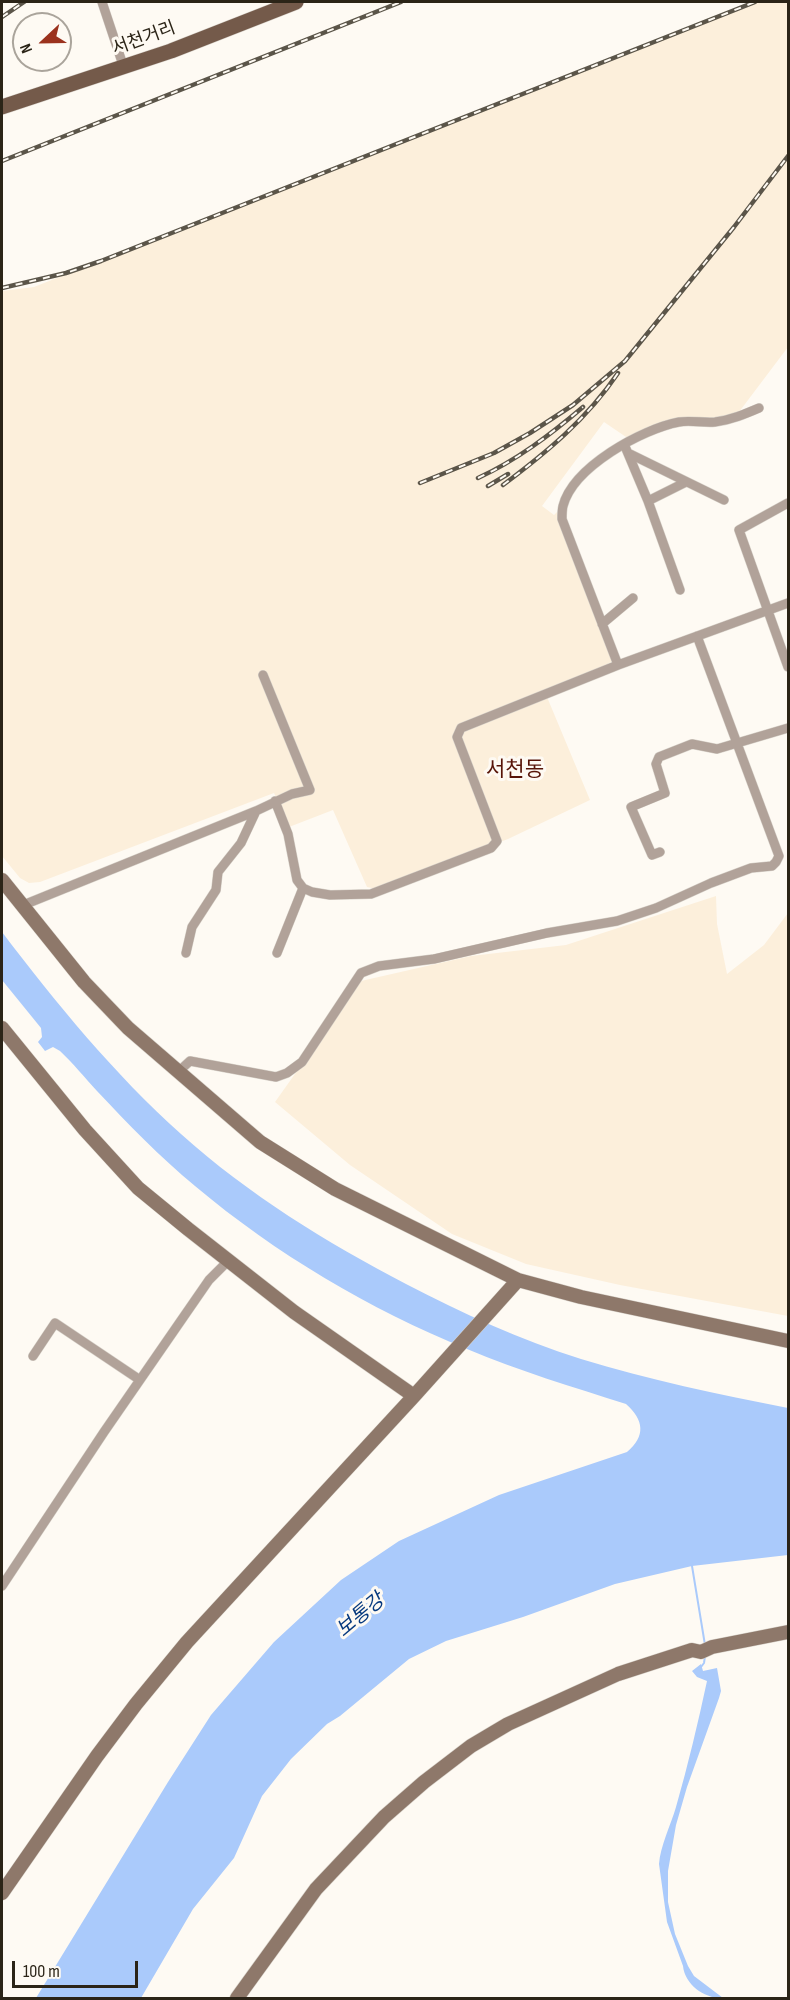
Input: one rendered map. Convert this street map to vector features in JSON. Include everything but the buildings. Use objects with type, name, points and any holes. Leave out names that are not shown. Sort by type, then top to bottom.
[{"type":"main road","name":"서천거리","points":[[2,106],[124,68],[296,2]]},
{"type":"main road","points":[[2,880],[84,982],[128,1028],[260,1142],[335,1190],[518,1280],[581,1297],[789,1341]]},
{"type":"main road","points":[[2,1028],[44,1083],[138,1188],[294,1312],[418,1392]]},
{"type":"main road","points":[[2,1893],[97,1756],[187,1642],[518,1280]]},
{"type":"main road","points":[[237,1998],[316,1889],[384,1817],[424,1782],[471,1746],[508,1724],[618,1674],[692,1650],[705,1650],[789,1632]]},
{"type":"street","points":[[102,2],[124,68]]},
{"type":"street","points":[[618,665],[562,519],[563,504],[573,487],[600,457],[626,449],[658,428],[680,422],[730,420],[759,408]]},
{"type":"street","points":[[626,449],[724,500]]},
{"type":"street","points":[[626,449],[648,501],[680,590]]},
{"type":"street","points":[[648,501],[686,482]]},
{"type":"street","points":[[789,502],[739,530],[789,667]]},
{"type":"street","points":[[602,624],[633,598]]},
{"type":"street","points":[[275,801],[288,834],[297,880],[303,888],[330,895],[372,894],[491,848],[497,841],[460,748],[457,737],[461,728],[618,665],[789,603]]},
{"type":"street","points":[[178,1072],[190,1061],[276,1077],[287,1073],[302,1062],[361,973],[379,966],[434,960],[547,933],[617,921],[656,908],[751,868],[772,866],[784,857],[737,744],[698,636]]},
{"type":"street","points":[[21,906],[256,812],[275,801],[310,790],[263,675]]},
{"type":"street","points":[[660,852],[652,855],[631,807],[665,793],[656,764],[659,757],[692,744],[717,749],[789,728]]},
{"type":"street","points":[[186,953],[192,927],[216,890],[218,872],[241,843],[256,812]]},
{"type":"street","points":[[277,953],[303,888]]},
{"type":"street","points":[[2,1586],[140,1380],[210,1280],[228,1261]]},
{"type":"street","points":[[33,1356],[54,1323],[140,1380]]},
{"type":"shaded area","points":[[756,2],[788,2],[788,347],[739,412],[722,419],[671,420],[629,439],[604,422],[542,506],[554,515],[557,512],[613,661],[547,697],[590,800],[508,839],[376,889],[367,887],[333,810],[289,827],[274,793],[40,882],[29,883],[20,878],[2,856],[2,291],[34,287]]},
{"type":"shaded area","points":[[716,896],[717,924],[727,974],[764,945],[788,913],[788,1316],[620,1285],[526,1264],[452,1234],[350,1165],[275,1102],[361,981],[471,956],[566,945]]},
{"type":"water","name":"보통강","points":[[2,932],[109,1063],[181,1134],[261,1197],[318,1234],[427,1295],[536,1343],[632,1374],[788,1408],[788,1555],[692,1566],[615,1584],[523,1617],[446,1641],[409,1659],[340,1716],[327,1724],[291,1759],[262,1796],[234,1858],[193,1909],[141,1998],[36,1998],[211,1715],[274,1642],[341,1580],[399,1541],[499,1495],[627,1452],[637,1440],[640,1428],[636,1416],[626,1404],[487,1357],[430,1333],[359,1298],[291,1257],[226,1211],[157,1152],[60,1051],[53,1047],[45,1051],[38,1042],[42,1037],[41,1028],[2,980]]},
{"type":"water","points":[[701,1664],[703,1671],[717,1668],[721,1691],[676,1825],[668,1871],[668,1902],[675,1934],[688,1966],[694,1976],[723,1998],[709,1996],[697,1990],[685,1973],[667,1922],[659,1864],[685,1776],[707,1681],[697,1677],[692,1671]]},
{"type":"waterway","points":[[692,1566],[705,1645]]},
{"type":"waterway","points":[[701,1667],[705,1656]]},
{"type":"railway","points":[[2,17],[24,2]]},
{"type":"railway","points":[[2,161],[401,2]]},
{"type":"railway","points":[[2,288],[66,273],[101,261],[755,2]]},
{"type":"railway","points":[[420,483],[494,453],[530,433],[573,405],[625,361],[734,227],[788,156]]},
{"type":"railway","points":[[503,485],[580,420],[618,373]]},
{"type":"railway","points":[[478,478],[533,446],[583,407]]},
{"type":"railway","points":[[488,486],[508,474]]},
{"type":"district","name":"서천동","points":[[515,771]]}]
